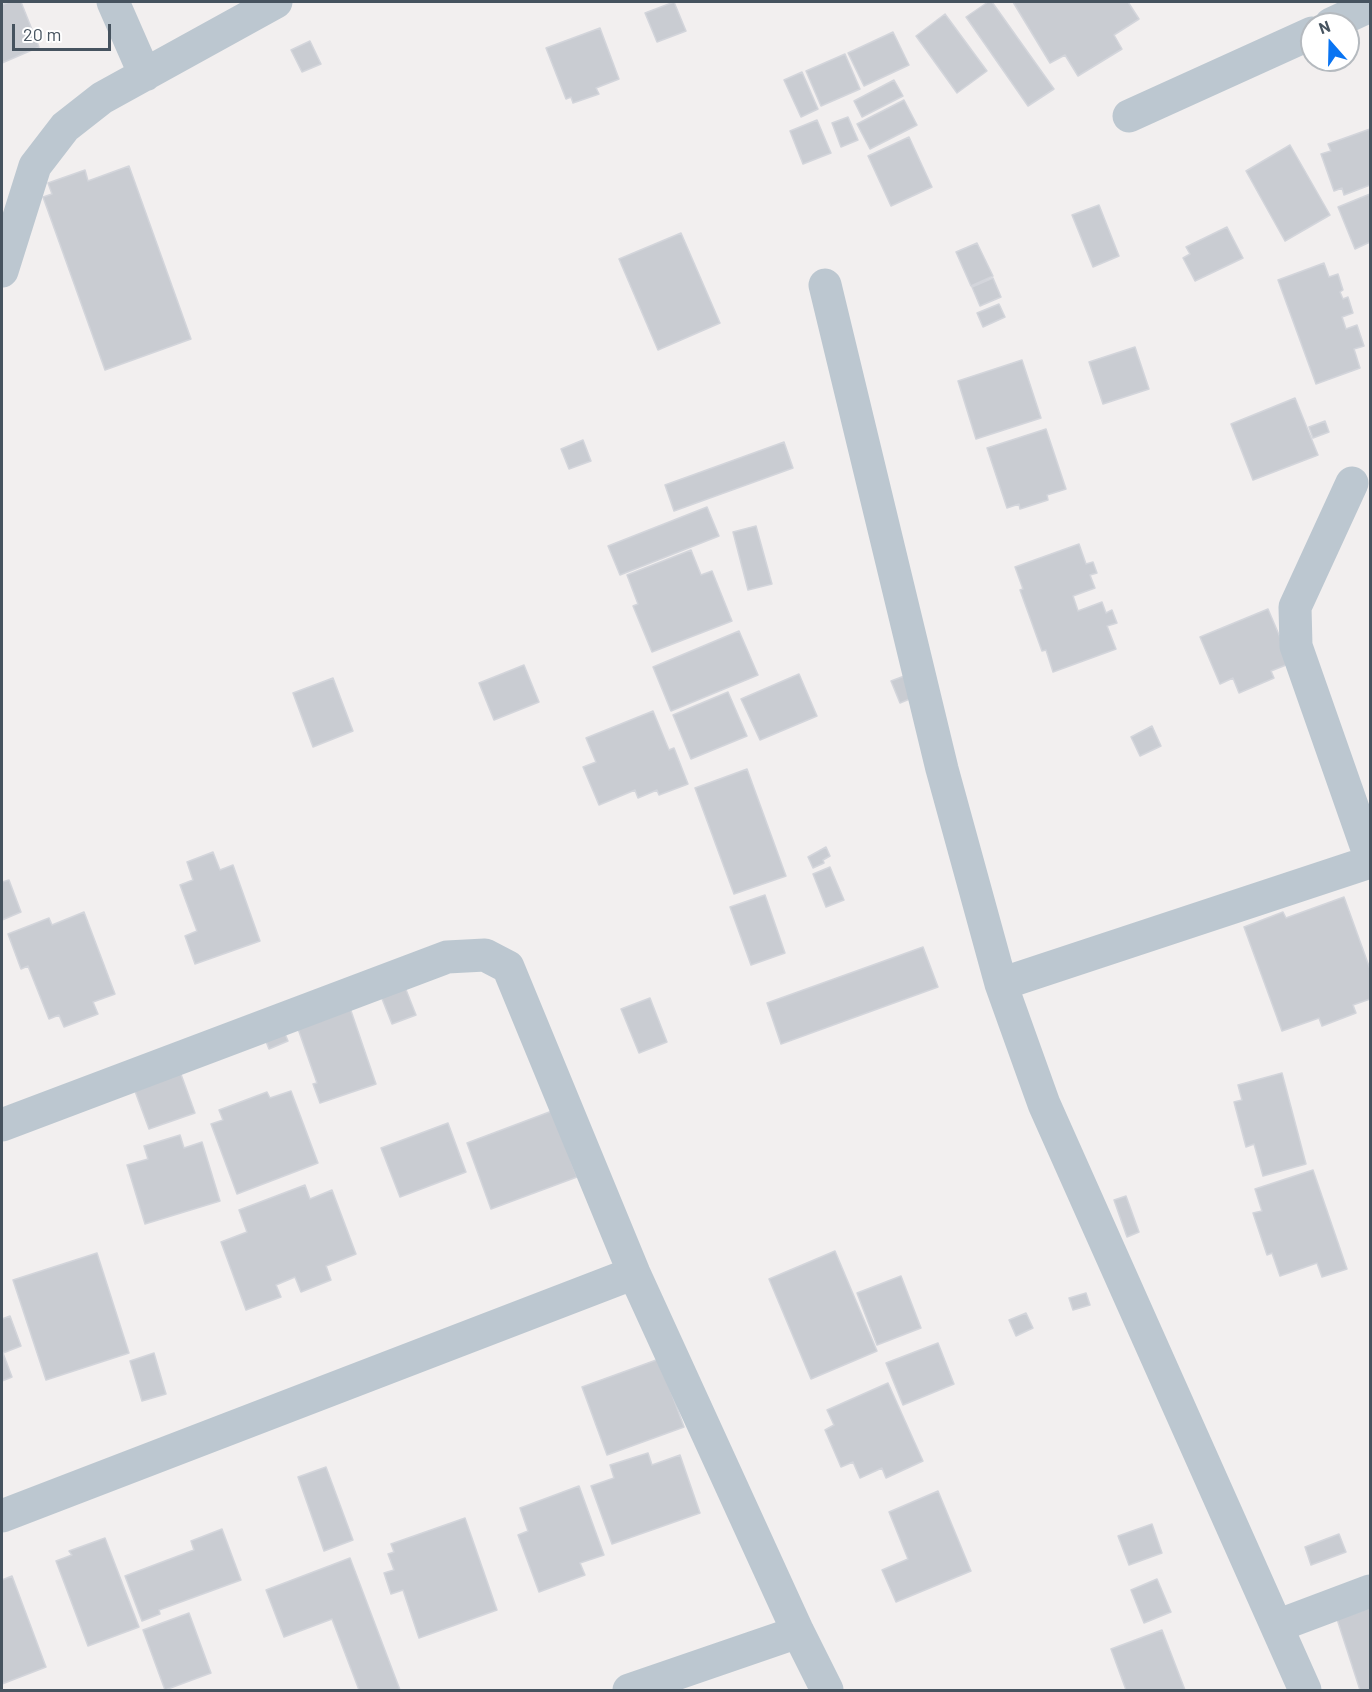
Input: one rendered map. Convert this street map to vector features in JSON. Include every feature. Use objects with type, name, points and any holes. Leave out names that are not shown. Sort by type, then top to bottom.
[{"type":"street","points":[[113,2],[145,75]]},
{"type":"street","points":[[2,271],[34,166],[65,127],[102,98],[276,2]]},
{"type":"street","points":[[1129,116],[1300,38]]},
{"type":"street","points":[[825,285],[942,768],[1001,984],[1044,1104],[1305,1690]]},
{"type":"street","points":[[1352,483],[1295,606],[1296,645],[1371,857]]},
{"type":"street","points":[[1001,984],[1371,862]]},
{"type":"street","points":[[2,1125],[447,957],[485,955],[508,967],[633,1273],[798,1632],[827,1690]]},
{"type":"street","points":[[2,1515],[633,1273]]},
{"type":"street","points":[[1277,1626],[1371,1591]]},
{"type":"street","points":[[629,1690],[798,1632]]},
{"type":"building","points":[[9,2],[21,2],[39,47],[2,63],[2,5]]},
{"type":"building","points":[[674,2],[686,31],[657,42],[645,13]]},
{"type":"building","points":[[988,2],[992,2],[1054,89],[1028,106],[966,17]]},
{"type":"building","points":[[1013,2],[1128,2],[1139,19],[1114,35],[1122,49],[1078,76],[1065,55],[1050,63]]},
{"type":"building","points":[[945,14],[987,71],[957,93],[916,36]]},
{"type":"building","points":[[600,28],[619,79],[596,88],[599,94],[573,103],[571,97],[566,99],[546,48]]},
{"type":"building","points":[[893,32],[909,65],[864,86],[848,53]]},
{"type":"building","points":[[310,41],[321,64],[302,72],[291,50]]},
{"type":"building","points":[[845,54],[860,89],[821,106],[806,71]]},
{"type":"building","points":[[802,72],[818,109],[801,117],[784,80]]},
{"type":"building","points":[[894,80],[903,96],[862,117],[854,101]]},
{"type":"building","points":[[904,100],[917,125],[870,149],[857,124]]},
{"type":"building","points":[[848,117],[858,140],[841,147],[832,123]]},
{"type":"building","points":[[817,120],[831,153],[803,164],[790,131]]},
{"type":"building","points":[[1370,129],[1370,185],[1344,195],[1342,188],[1334,191],[1321,154],[1331,151],[1328,144]]},
{"type":"building","points":[[909,137],[932,187],[891,206],[868,156]]},
{"type":"building","points":[[1290,145],[1330,215],[1285,241],[1246,171]]},
{"type":"building","points":[[129,166],[191,339],[105,370],[43,197],[52,194],[48,183],[85,170],[88,181]]},
{"type":"building","points":[[1370,194],[1370,242],[1355,249],[1338,207]]},
{"type":"building","points":[[1099,205],[1119,256],[1093,267],[1072,215]]},
{"type":"building","points":[[1227,227],[1243,258],[1195,281],[1183,258],[1190,254],[1186,247]]},
{"type":"building","points":[[681,233],[720,323],[658,350],[619,259]]},
{"type":"building","points":[[977,243],[993,276],[971,286],[956,252]]},
{"type":"building","points":[[1324,263],[1329,277],[1338,274],[1343,299],[1348,297],[1353,313],[1342,317],[1346,329],[1357,325],[1364,346],[1354,349],[1360,368],[1316,384],[1278,280]]},
{"type":"building","points":[[993,278],[1001,297],[980,306],[972,287]]},
{"type":"building","points":[[999,304],[1005,317],[983,327],[977,313]]},
{"type":"building","points":[[1135,347],[1149,389],[1103,404],[1089,362]]},
{"type":"building","points":[[1022,360],[1041,418],[976,439],[958,381]]},
{"type":"building","points":[[1295,398],[1318,455],[1253,480],[1231,424]]},
{"type":"building","points":[[1325,421],[1329,432],[1313,438],[1309,427]]},
{"type":"building","points":[[1046,429],[1066,489],[1047,495],[1048,500],[1020,509],[1019,504],[1007,508],[987,448]]},
{"type":"building","points":[[583,440],[591,461],[569,469],[561,449]]},
{"type":"building","points":[[784,442],[793,468],[674,511],[665,485]]},
{"type":"building","points":[[707,507],[719,536],[620,575],[608,546]]},
{"type":"building","points":[[756,526],[772,584],[748,590],[733,532]]},
{"type":"building","points":[[1079,544],[1086,564],[1093,562],[1097,573],[1090,575],[1095,588],[1073,596],[1078,611],[1102,602],[1106,613],[1112,610],[1117,623],[1107,626],[1116,649],[1053,672],[1046,650],[1042,651],[1020,590],[1023,589],[1015,567]]},
{"type":"building","points":[[691,550],[701,575],[712,571],[732,621],[652,652],[633,606],[638,604],[627,575]]},
{"type":"building","points":[[1268,609],[1291,663],[1271,671],[1274,678],[1239,693],[1233,678],[1220,684],[1200,637]]},
{"type":"building","points":[[739,631],[758,675],[671,711],[653,667]]},
{"type":"building","points":[[524,665],[539,702],[494,720],[479,683]]},
{"type":"building","points":[[915,672],[924,693],[900,703],[891,681]]},
{"type":"building","points":[[799,674],[817,716],[760,740],[741,699]]},
{"type":"building","points":[[333,678],[353,731],[313,747],[293,693]]},
{"type":"building","points":[[728,692],[747,736],[691,759],[673,715]]},
{"type":"building","points":[[653,711],[669,750],[674,748],[688,784],[659,795],[657,790],[638,798],[635,790],[599,805],[583,767],[596,762],[586,738]]},
{"type":"building","points":[[1152,726],[1161,746],[1140,756],[1131,737]]},
{"type":"building","points":[[747,769],[786,876],[734,894],[695,788]]},
{"type":"building","points":[[826,847],[830,856],[823,860],[824,863],[813,868],[808,857]]},
{"type":"building","points":[[213,852],[220,870],[233,865],[260,941],[195,964],[185,936],[197,931],[180,885],[193,880],[187,862]]},
{"type":"building","points":[[830,867],[844,900],[826,907],[813,874]]},
{"type":"building","points":[[9,880],[21,912],[2,920],[2,882]]},
{"type":"building","points":[[765,895],[785,953],[751,965],[730,907]]},
{"type":"building","points":[[1344,897],[1370,969],[1370,999],[1353,1005],[1356,1013],[1322,1026],[1319,1018],[1282,1031],[1244,927],[1283,912],[1286,918]]},
{"type":"building","points":[[84,912],[115,994],[93,1002],[98,1014],[64,1027],[59,1015],[49,1019],[28,966],[21,969],[8,934],[49,918],[52,925]]},
{"type":"building","points":[[923,947],[938,987],[781,1044],[767,1003]]},
{"type":"building","points":[[401,977],[416,1015],[392,1024],[377,986]]},
{"type":"building","points":[[650,998],[667,1042],[639,1053],[621,1009]]},
{"type":"building","points":[[349,1005],[376,1084],[320,1103],[313,1084],[317,1083],[296,1023]]},
{"type":"building","points":[[280,1022],[288,1041],[269,1049],[261,1029]]},
{"type":"building","points":[[178,1066],[195,1113],[149,1129],[132,1083]]},
{"type":"building","points":[[1282,1073],[1306,1164],[1263,1176],[1254,1144],[1246,1147],[1234,1102],[1242,1100],[1238,1085]]},
{"type":"building","points":[[291,1091],[318,1163],[237,1194],[211,1124],[223,1120],[219,1110],[267,1092],[270,1098]]},
{"type":"building","points":[[552,1111],[577,1177],[491,1209],[467,1143]]},
{"type":"building","points":[[448,1123],[466,1172],[400,1197],[381,1148]]},
{"type":"building","points":[[180,1135],[184,1148],[202,1142],[220,1201],[145,1224],[127,1165],[148,1159],[144,1146]]},
{"type":"building","points":[[1313,1170],[1347,1269],[1322,1277],[1317,1263],[1280,1276],[1272,1253],[1267,1255],[1253,1213],[1262,1211],[1255,1189]]},
{"type":"building","points":[[305,1185],[310,1199],[332,1190],[356,1254],[326,1266],[331,1280],[301,1292],[295,1277],[276,1285],[281,1297],[246,1310],[221,1242],[247,1232],[239,1210]]},
{"type":"building","points":[[1126,1196],[1139,1232],[1127,1237],[1114,1200]]},
{"type":"building","points":[[835,1251],[877,1351],[811,1379],[769,1279]]},
{"type":"building","points":[[97,1253],[129,1353],[46,1380],[13,1280]]},
{"type":"building","points":[[901,1276],[921,1328],[877,1345],[857,1293]]},
{"type":"building","points":[[1086,1293],[1090,1305],[1073,1310],[1069,1298]]},
{"type":"building","points":[[1026,1313],[1033,1328],[1016,1336],[1009,1320]]},
{"type":"building","points":[[10,1316],[21,1346],[3,1353],[12,1377],[2,1381],[2,1319]]},
{"type":"building","points":[[938,1343],[954,1384],[903,1405],[886,1363]]},
{"type":"building","points":[[154,1353],[166,1394],[142,1401],[130,1361]]},
{"type":"building","points":[[659,1359],[684,1427],[607,1455],[582,1387]]},
{"type":"building","points":[[888,1383],[923,1461],[886,1478],[882,1468],[860,1478],[853,1462],[841,1467],[825,1430],[834,1425],[827,1410]]},
{"type":"building","points":[[648,1453],[652,1465],[680,1455],[700,1513],[612,1544],[591,1486],[614,1478],[610,1465]]},
{"type":"building","points":[[326,1467],[353,1540],[324,1551],[298,1477]]},
{"type":"building","points":[[579,1486],[604,1555],[580,1563],[585,1575],[539,1592],[518,1535],[528,1531],[520,1508]]},
{"type":"building","points":[[938,1491],[971,1571],[896,1602],[882,1570],[908,1559],[889,1512]]},
{"type":"building","points":[[465,1518],[497,1610],[419,1638],[403,1590],[391,1594],[384,1573],[394,1570],[388,1554],[394,1552],[391,1544]]},
{"type":"building","points":[[1152,1524],[1162,1553],[1129,1565],[1118,1536]]},
{"type":"building","points":[[222,1529],[241,1580],[159,1610],[160,1614],[142,1621],[125,1576],[194,1550],[191,1541]]},
{"type":"building","points":[[1339,1534],[1346,1552],[1311,1565],[1305,1547]]},
{"type":"building","points":[[105,1538],[139,1627],[88,1646],[56,1561],[72,1555],[69,1551]]},
{"type":"building","points":[[350,1558],[400,1690],[359,1690],[332,1619],[284,1637],[266,1590]]},
{"type":"building","points":[[12,1576],[46,1667],[2,1684],[2,1580]]},
{"type":"building","points":[[1157,1579],[1171,1612],[1144,1623],[1131,1590]]},
{"type":"building","points":[[1370,1608],[1370,1690],[1360,1690],[1337,1619]]},
{"type":"building","points":[[189,1613],[211,1673],[165,1690],[143,1630]]},
{"type":"building","points":[[1162,1630],[1185,1690],[1126,1690],[1111,1649]]}]
